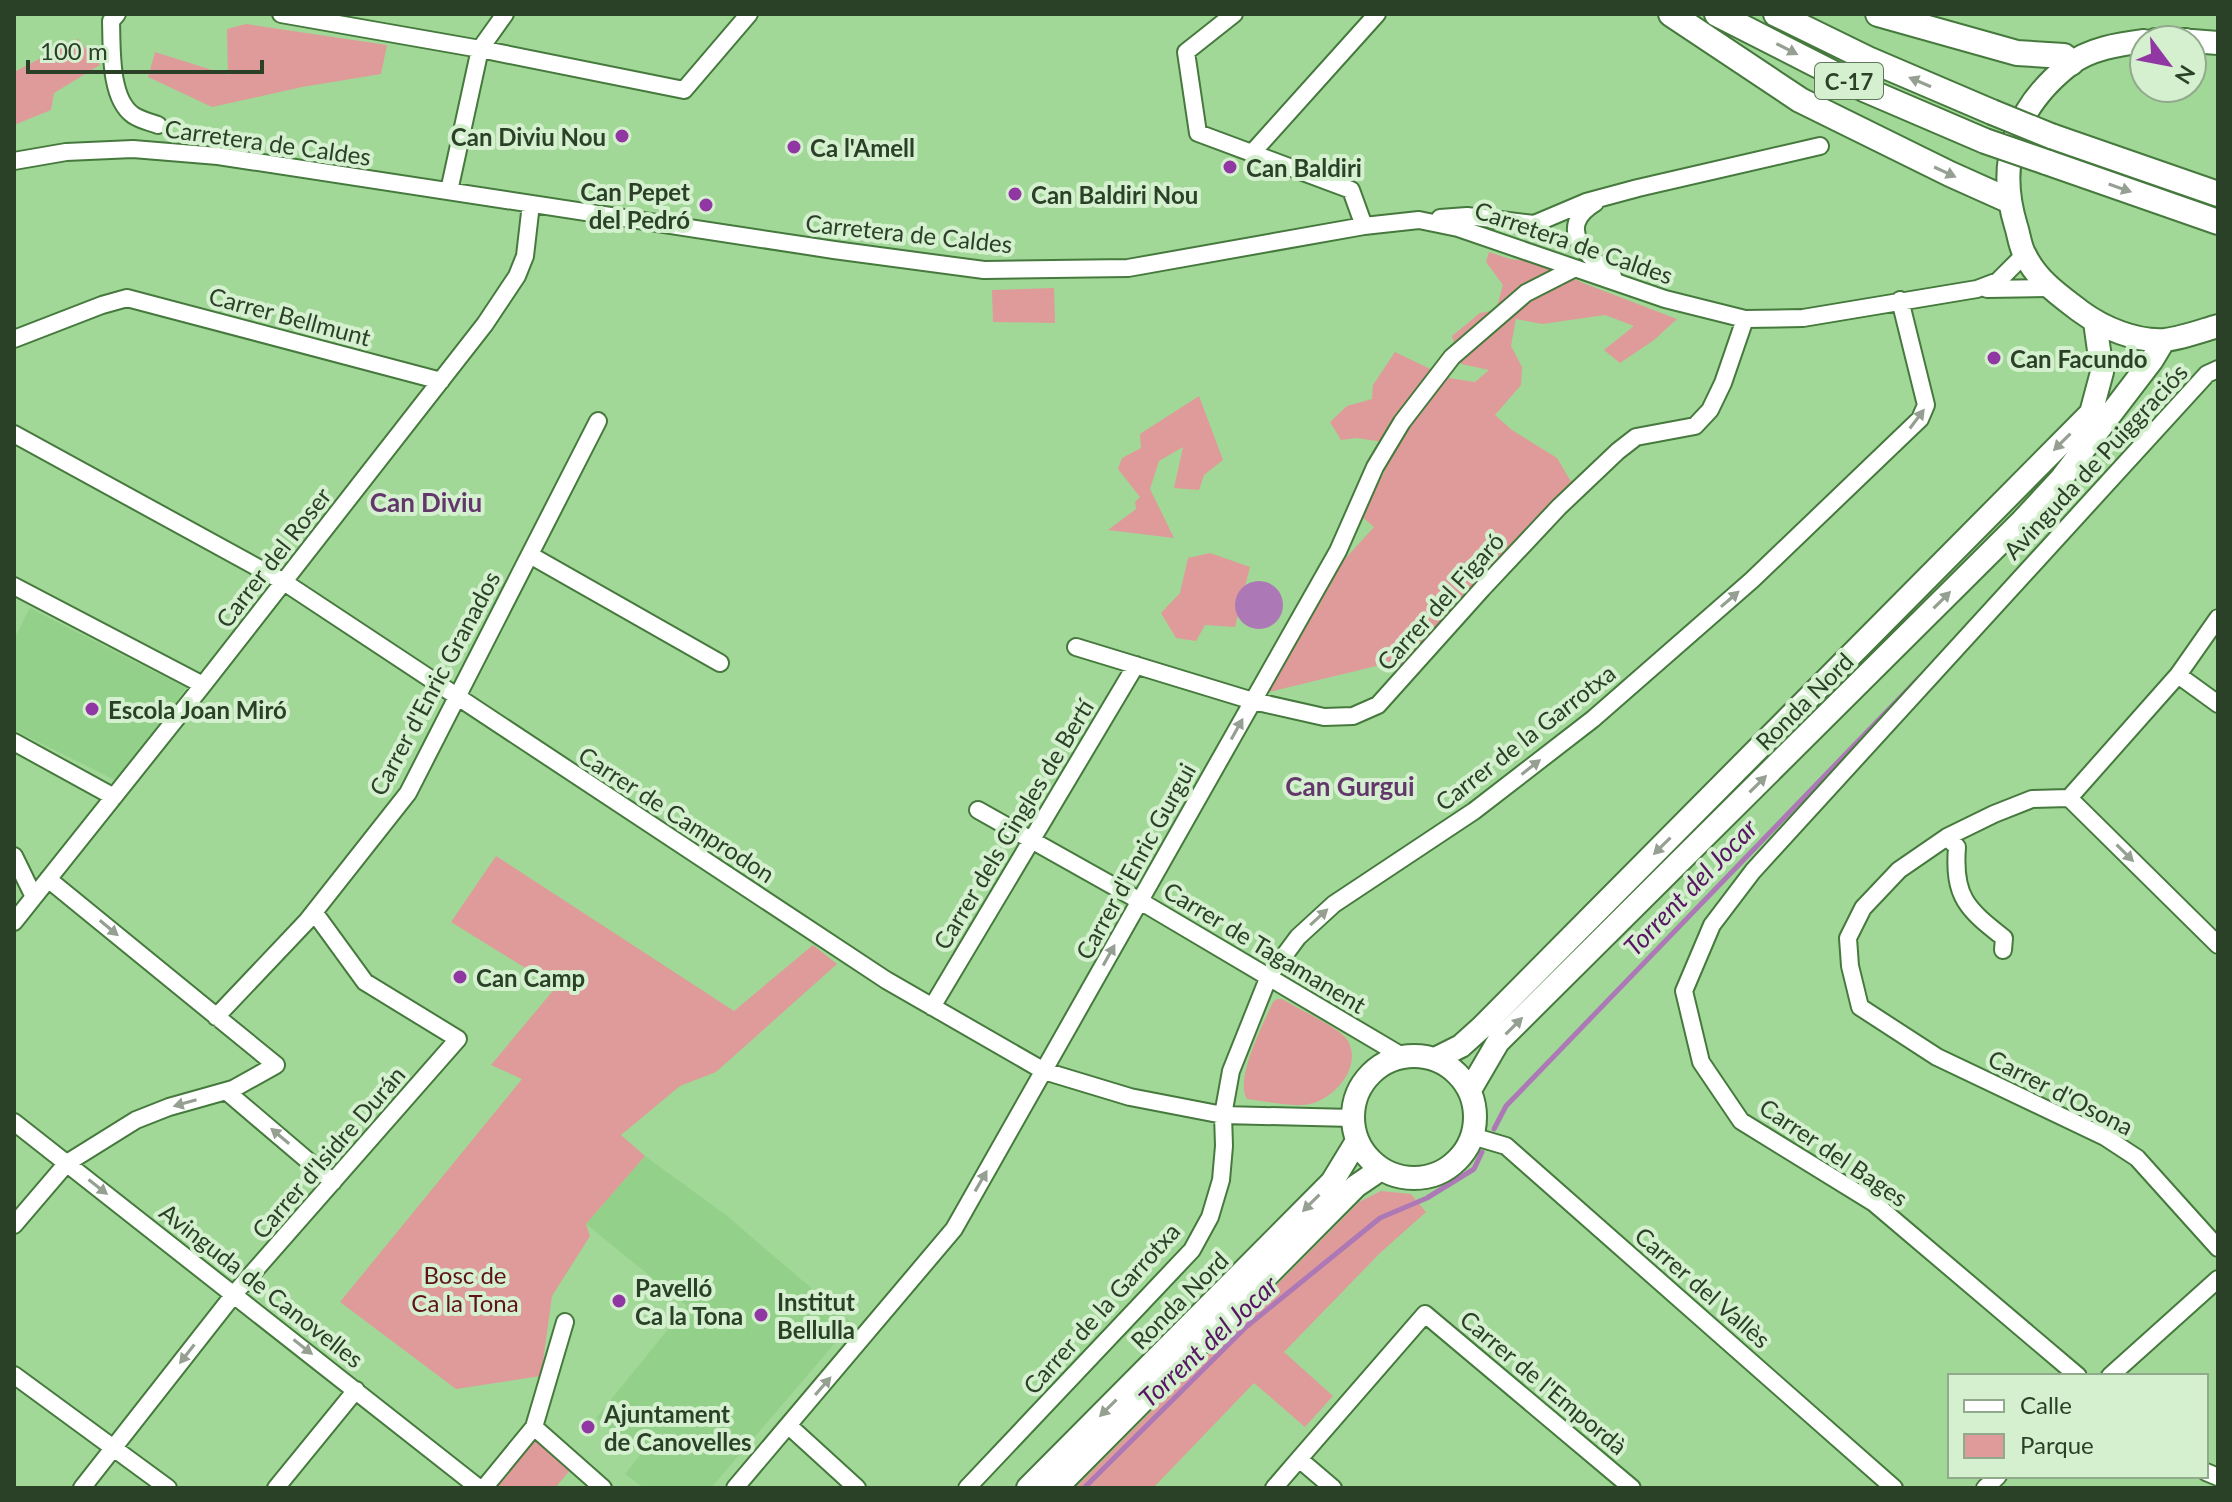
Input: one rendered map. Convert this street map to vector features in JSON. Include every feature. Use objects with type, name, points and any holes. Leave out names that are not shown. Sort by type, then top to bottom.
[{"type":"highway","points":[[1671,14],[1800,100],[2008,200]]},
{"type":"highway","name":"C-17","points":[[1717,14],[1866,90],[1985,141],[2218,222]]},
{"type":"highway","name":"C-17","points":[[1776,14],[1868,59],[1992,112],[2051,136],[2218,194]]},
{"type":"highway","points":[[1878,14],[2017,53],[2064,56],[2071,63]]},
{"type":"main road","points":[[2128,45],[2099,51],[2071,63],[2038,99],[2014,135],[2008,157],[2008,200],[2024,255],[2049,288],[2095,322],[2123,334],[2164,340],[2218,326]]},
{"type":"main road","name":"Ronda Nord","points":[[1435,1059],[1461,1046],[1481,1028],[2091,413],[2102,372],[2095,322]]},
{"type":"main road","name":"Ronda Nord","points":[[1470,1090],[1498,1042],[2061,479],[2164,340]]},
{"type":"main road","points":[[1402,1056],[1435,1059],[1452,1068],[1470,1090],[1476,1118],[1472,1136],[1460,1157],[1446,1169],[1430,1176],[1401,1177],[1381,1169],[1369,1159],[1357,1141],[1353,1126],[1354,1100],[1373,1071],[1389,1060],[1402,1056]]},
{"type":"main road","name":"Ronda Nord","points":[[1028,1488],[1332,1182],[1357,1141]]},
{"type":"main road","name":"Ronda Nord","points":[[1056,1488],[1356,1186],[1381,1169]]},
{"type":"street","points":[[117,14],[111,21],[112,66],[120,97],[132,115],[158,125]]},
{"type":"street","points":[[281,14],[368,21],[480,49],[684,90],[749,14]]},
{"type":"street","points":[[449,191],[480,49],[505,14]]},
{"type":"street","points":[[1234,14],[1186,52],[1198,133],[1351,190],[1364,226]]},
{"type":"street","points":[[1252,153],[1377,14]]},
{"type":"street","points":[[1419,220],[1467,216],[1534,224],[1603,198],[1820,146]]},
{"type":"street","name":"Carretera de Caldes","points":[[14,161],[66,152],[133,149],[218,156],[818,248],[984,270],[1128,268],[1364,226],[1419,220],[1458,228],[1665,299],[1745,319],[1803,318],[1977,289],[2049,288]]},
{"type":"street","points":[[1603,198],[1584,209],[1576,226],[1578,244],[1591,260],[1625,285]]},
{"type":"street","name":"Carrer del Roser","points":[[14,921],[485,324],[517,276],[525,256],[531,204]]},
{"type":"street","points":[[1532,253],[1526,243],[1527,234],[1534,224]]},
{"type":"street","points":[[1977,289],[1998,281],[2024,255]]},
{"type":"street","name":"Carrer d'Enric Gurgui","points":[[735,1488],[954,1229],[1338,551],[1375,467],[1402,422],[1452,357],[1526,293],[1575,268]]},
{"type":"street","name":"Carrer Bellmunt","points":[[14,339],[127,298],[441,381]]},
{"type":"street","name":"Carrer de la Garrotxa","points":[[967,1488],[1192,1250],[1210,1217],[1221,1180],[1223,1115],[1231,1071],[1269,976],[1298,937],[1334,904],[1474,811],[1593,719],[1752,580],[1920,419],[1926,405],[1900,300]]},
{"type":"street","name":"Carrer del Figaró","points":[[1076,647],[1253,701],[1324,717],[1353,716],[1378,705],[1559,507],[1618,451],[1636,437],[1695,426],[1710,410],[1723,383],[1745,319]]},
{"type":"street","name":"Avinguda de Puiggraciós","points":[[1753,871],[2207,374],[2218,369]]},
{"type":"street","name":"Carrer d'Enric Granados","points":[[216,1017],[314,912],[408,793],[598,421]]},
{"type":"street","name":"Carrer de Camprodon","points":[[14,434],[284,582],[886,980],[1044,1071],[1130,1097],[1223,1115],[1353,1118]]},
{"type":"street","points":[[530,555],[720,663]]},
{"type":"street","points":[[14,586],[203,685]]},
{"type":"street","points":[[2069,798],[2178,675],[2218,618]]},
{"type":"street","name":"Carrer dels Cingles de Bertí","points":[[932,1007],[1136,665]]},
{"type":"street","points":[[2178,675],[2218,704]]},
{"type":"street","points":[[14,742],[114,797]]},
{"type":"street","points":[[2003,950],[2004,938],[1962,898],[1955,870],[1957,847],[1947,837],[2032,799],[2069,798],[2218,945]]},
{"type":"street","name":"Carrer de Tagamanent","points":[[978,810],[1140,901],[1402,1056]]},
{"type":"street","name":"Carrer d'Osona","points":[[1947,837],[1899,870],[1863,908],[1848,938],[1850,966],[1860,1007],[1937,1057],[2105,1137],[2137,1158],[2218,1248]]},
{"type":"street","points":[[14,856],[34,897]]},
{"type":"street","name":"Carrer del Bages","points":[[1753,871],[1712,925],[1684,991],[1701,1062],[1741,1121],[1874,1203],[2076,1374]]},
{"type":"street","points":[[14,1225],[67,1163],[136,1120],[226,1091],[276,1065],[48,879]]},
{"type":"street","name":"Carrer d'Isidre Durán","points":[[82,1488],[235,1293],[458,1039],[365,982],[314,912]]},
{"type":"street","points":[[226,1091],[333,1182]]},
{"type":"street","name":"Avinguda de Canovelles","points":[[14,1122],[481,1488]]},
{"type":"street","name":"Carrer del Vallès","points":[[1472,1136],[1506,1146],[1894,1488]]},
{"type":"street","points":[[2112,1374],[2218,1279]]},
{"type":"street","name":"Carrer de l'Empordà","points":[[1299,1459],[1425,1314],[1632,1488]]},
{"type":"street","points":[[481,1488],[534,1427],[565,1322]]},
{"type":"street","points":[[14,1375],[168,1488]]},
{"type":"street","points":[[276,1488],[356,1390]]},
{"type":"street","points":[[789,1426],[857,1488]]},
{"type":"street","points":[[534,1427],[603,1488]]},
{"type":"street","points":[[1274,1488],[1299,1459],[1333,1488]]},
{"type":"shaded area","points":[[1259,581],[1276,588],[1283,605],[1276,622],[1259,629],[1242,622],[1235,605],[1242,588]]},
{"type":"shaded area","name":"Escola Joan Miró","points":[[30,608],[186,688],[117,781],[14,730],[14,639]]},
{"type":"shaded area","name":"Institut Bellulla","points":[[645,1156],[727,1216],[852,1323],[711,1488],[644,1488],[625,1474],[641,1454],[596,1418],[687,1306],[586,1224]]},
{"type":"green space","points":[[246,24],[387,45],[381,74],[212,107],[148,77],[155,52],[228,75],[227,29]]},
{"type":"green space","points":[[78,39],[100,65],[54,93],[51,110],[14,125],[14,72]]},
{"type":"green space","points":[[1489,252],[1510,259],[1539,262],[1583,283],[1677,319],[1654,340],[1620,363],[1604,350],[1634,326],[1605,315],[1542,324],[1516,319],[1511,346],[1522,367],[1521,385],[1495,415],[1512,430],[1557,458],[1573,485],[1404,668],[1397,661],[1265,693],[1334,571],[1374,527],[1362,517],[1392,456],[1383,442],[1357,438],[1341,440],[1330,422],[1347,406],[1372,399],[1373,385],[1395,352],[1449,378],[1475,382],[1489,370],[1461,364],[1452,336],[1480,313],[1496,310],[1503,285],[1486,262]]},
{"type":"green space","points":[[1054,288],[1055,323],[993,322],[992,290]]},
{"type":"green space","points":[[1199,396],[1223,460],[1204,475],[1199,490],[1174,488],[1183,447],[1159,461],[1150,489],[1174,538],[1108,530],[1136,509],[1135,502],[1140,497],[1118,469],[1122,458],[1141,448],[1140,434]]},
{"type":"green space","points":[[1210,553],[1250,567],[1235,627],[1205,625],[1196,641],[1176,638],[1161,613],[1180,593],[1188,558]]},
{"type":"green space","name":"Bosc de Ca la Tona","points":[[496,856],[734,1011],[813,945],[837,964],[716,1072],[680,1086],[621,1135],[645,1156],[586,1224],[590,1236],[552,1296],[541,1376],[456,1389],[340,1302],[522,1079],[491,1065],[556,987],[451,922]]},
{"type":"green space","points":[[1277,999],[1334,1029],[1346,1038],[1351,1049],[1352,1060],[1343,1081],[1325,1098],[1314,1103],[1289,1105],[1247,1099],[1244,1079],[1247,1065],[1263,1023]]},
{"type":"green space","points":[[1381,1191],[1411,1194],[1426,1212],[1380,1253],[1284,1352],[1333,1396],[1305,1427],[1254,1383],[1153,1488],[1075,1488],[1359,1202]]},
{"type":"green space","points":[[533,1434],[571,1469],[555,1488],[494,1488]]},
{"type":"waterway","name":"Torrent del Jocar","points":[[1494,1129],[1506,1106],[1920,677]]},
{"type":"waterway","name":"Torrent del Jocar","points":[[1084,1488],[1246,1327],[1380,1218],[1427,1198],[1474,1169],[1482,1152]]},
{"type":"place","name":"Can Diviu Nou","points":[[622,136]]},
{"type":"place","name":"Ca l'Amell","points":[[794,147]]},
{"type":"place","name":"Can Baldiri","points":[[1230,167]]},
{"type":"place","name":"Can Baldiri Nou","points":[[1015,194]]},
{"type":"place","name":"Can Pepet del Pedró","points":[[706,205]]},
{"type":"place","name":"Can Facundo","points":[[1994,358]]},
{"type":"place","name":"Escola Joan Miró","points":[[92,709]]},
{"type":"place","name":"Can Camp","points":[[460,977]]},
{"type":"place","name":"Pavelló Ca la Tona","points":[[619,1301]]},
{"type":"place","name":"Institut Bellulla","points":[[761,1315]]},
{"type":"place","name":"Ajuntament de Canovelles","points":[[588,1427]]},
{"type":"district","name":"Can Diviu","points":[[426,502]]},
{"type":"district","name":"Can Gurgui","points":[[1350,786]]}]
